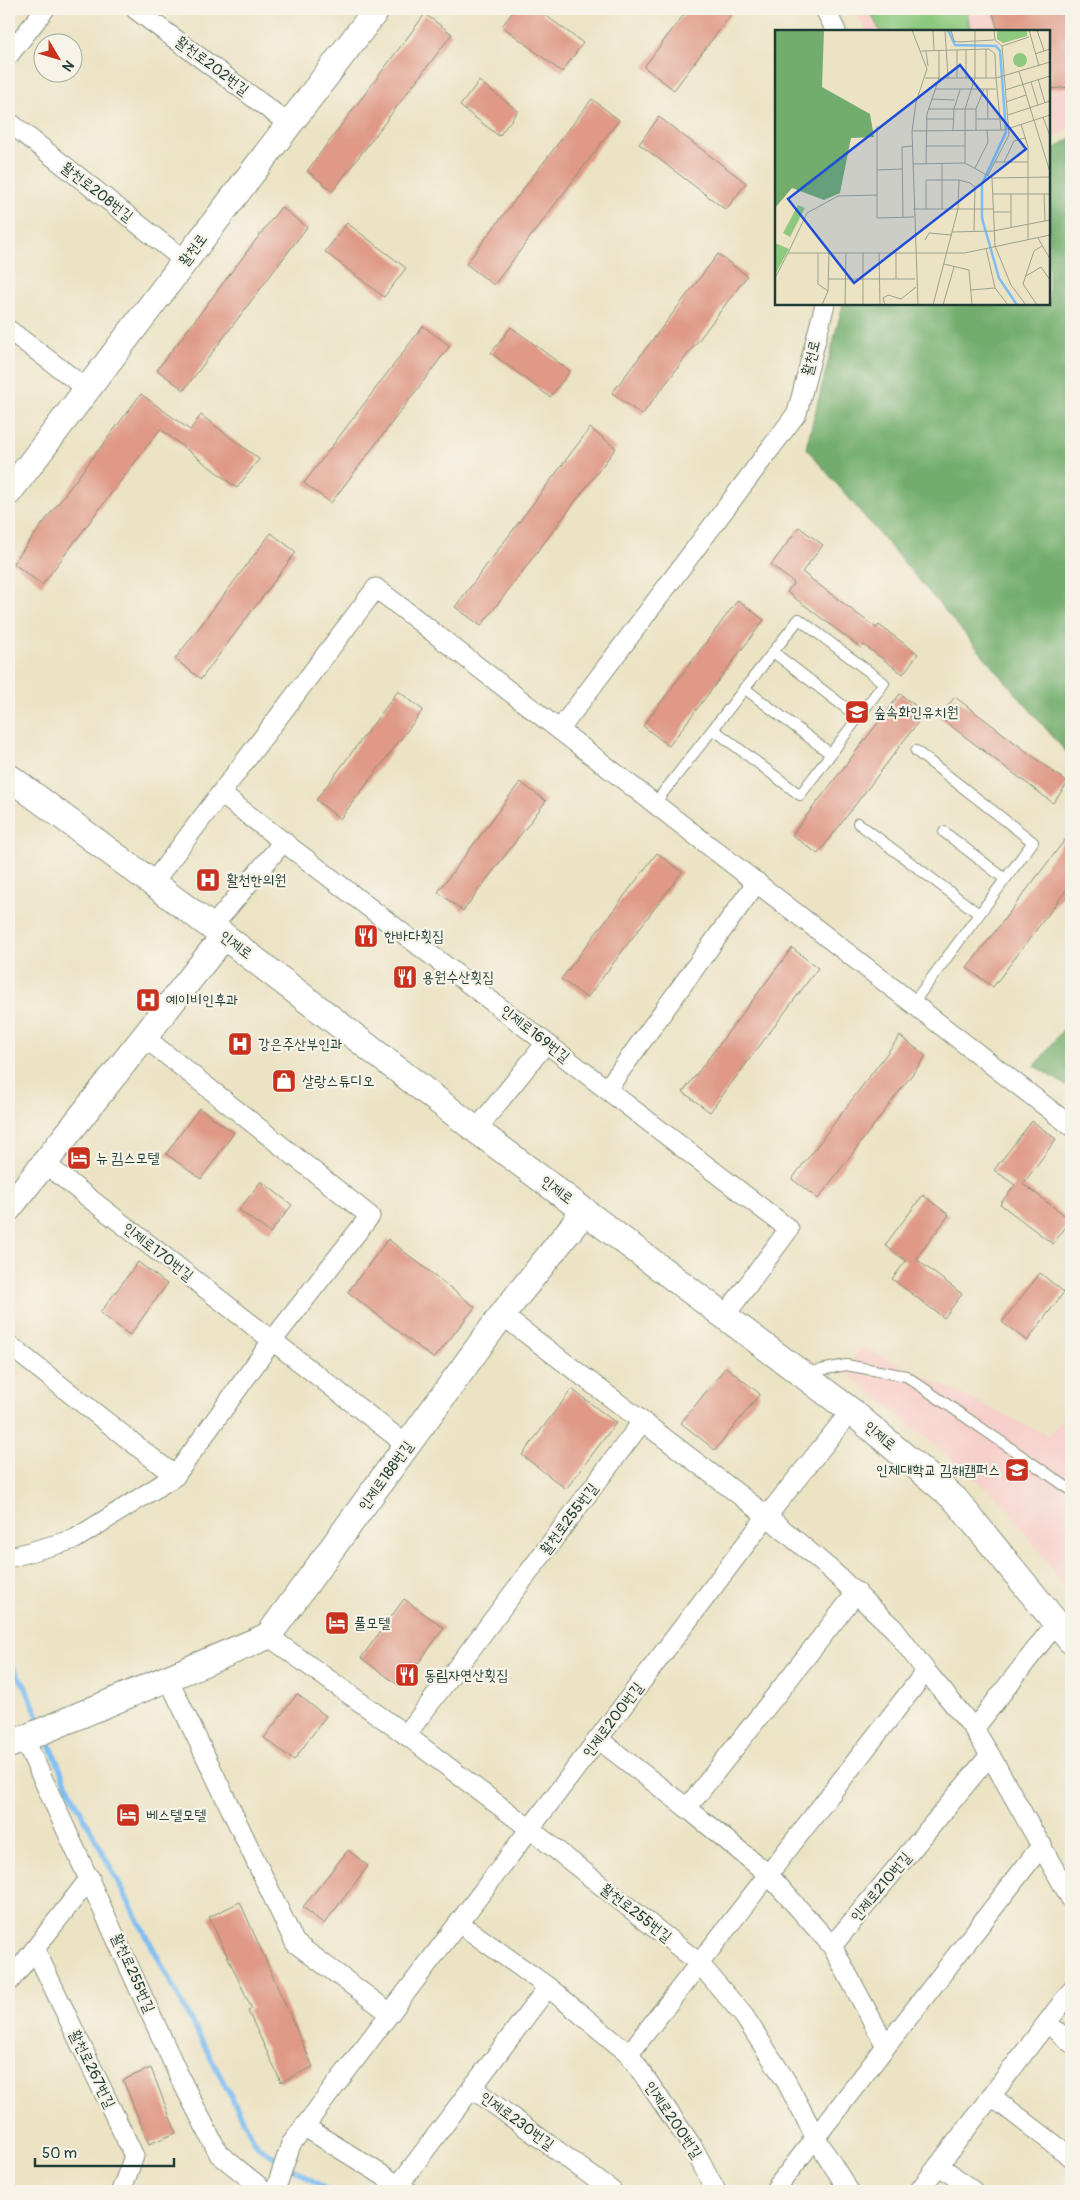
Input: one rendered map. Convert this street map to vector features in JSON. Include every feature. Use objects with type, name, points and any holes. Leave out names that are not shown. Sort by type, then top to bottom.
[{"type":"street","points":[[9,55],[45,9]]},
{"type":"street","name":"활천로202번길","points":[[135,9],[289,124]]},
{"type":"street","name":"활천로","points":[[9,492],[377,9]]},
{"type":"street","points":[[824,9],[835,30]]},
{"type":"street","name":"활천로208번길","points":[[9,122],[185,261]]},
{"type":"street","name":"활천로","points":[[560,729],[797,413],[825,305]]},
{"type":"street","points":[[9,330],[87,389]]},
{"type":"street","points":[[152,884],[376,588],[1071,1126]]},
{"type":"street","name":"인제로","points":[[9,777],[218,931],[476,1130],[851,1411],[955,1499],[1064,1632]]},
{"type":"street","name":"인제로169번길","points":[[221,794],[789,1229],[724,1317]]},
{"type":"street","points":[[9,1208],[144,1037],[284,841]]},
{"type":"street","points":[[607,1089],[757,882]]},
{"type":"street","points":[[9,1554],[12,1557],[75,1539],[175,1476],[272,1341],[370,1216],[144,1037]]},
{"type":"street","points":[[476,1130],[546,1043]]},
{"type":"street","name":"인제로170번길","points":[[44,1163],[408,1446]]},
{"type":"street","name":"인제로188번길","points":[[268,1636],[502,1315],[585,1211]]},
{"type":"street","points":[[502,1315],[766,1516],[857,1592],[894,1629],[974,1729],[1071,1898]]},
{"type":"street","points":[[9,1345],[175,1476]]},
{"type":"street","name":"인제로200번길","points":[[273,2190],[291,2144],[766,1516],[851,1411]]},
{"type":"street","name":"활천로255번길","points":[[406,1735],[642,1422]]},
{"type":"street","points":[[687,1808],[857,1592]]},
{"type":"street","points":[[974,1729],[1064,1632]]},
{"type":"street","points":[[22,1739],[268,1636]]},
{"type":"street","name":"활천로255번길","points":[[268,1636],[406,1735],[530,1829],[700,1963],[744,2016],[786,2081],[816,2138],[849,2191]]},
{"type":"street","points":[[629,2054],[926,1671]]},
{"type":"street","points":[[168,1678],[295,1943],[390,2013]]},
{"type":"street","name":"활천로255번길","points":[[22,1739],[90,1878],[181,2080],[219,2154],[273,2190]]},
{"type":"street","points":[[598,1739],[768,1874],[832,1946],[886,2046]]},
{"type":"street","name":"인제로210번길","points":[[832,1946],[990,1754]]},
{"type":"street","points":[[774,2191],[1042,1845]]},
{"type":"street","points":[[9,1982],[90,1878]]},
{"type":"street","name":"인제로200번길","points":[[459,1923],[548,1988],[629,2054],[694,2149],[716,2191]]},
{"type":"street","name":"활천로267번길","points":[[35,1949],[134,2156],[121,2191]]},
{"type":"street","points":[[472,2088],[548,1988]]},
{"type":"street","points":[[919,2191],[1071,1991]]},
{"type":"street","points":[[1047,2023],[1071,2042]]},
{"type":"street","name":"인제로230번길","points":[[305,2127],[403,2188],[472,2088],[612,2191]]},
{"type":"street","points":[[991,2096],[1071,2157]]},
{"type":"street","points":[[939,2165],[973,2191]]},
{"type":"lane","points":[[655,803],[799,618],[884,683],[800,795],[713,729]]},
{"type":"lane","points":[[773,652],[859,718]]},
{"type":"lane","points":[[744,688],[831,754]]},
{"type":"lane","points":[[912,1003],[1033,842],[916,751]]},
{"type":"lane","points":[[858,823],[979,914]]},
{"type":"lane","points":[[944,832],[1005,879]]},
{"type":"lane","points":[[800,1374],[846,1365],[906,1376],[1071,1490]]},
{"type":"shaded area","points":[[855,9],[1071,9],[1071,128],[1050,140],[1050,30],[866,30]]},
{"type":"shaded area","name":"인제대학교 김해캠퍼스","points":[[862,1347],[1049,1436],[1071,1406],[1071,1596],[1004,1503],[845,1371]]},
{"type":"green space","points":[[869,9],[967,9],[970,30],[880,30]]},
{"type":"green space","points":[[1071,138],[1071,758],[806,448],[843,305],[1050,305],[1050,151]]},
{"type":"green space","points":[[1071,1019],[1071,1089],[1035,1066]]},
{"type":"building","points":[[515,9],[537,9],[583,43],[562,72],[502,26]]},
{"type":"building","points":[[688,9],[735,9],[674,90],[644,67]]},
{"type":"building","points":[[992,9],[1071,9],[1071,87],[1050,89],[1050,30],[998,30]]},
{"type":"building","points":[[425,14],[452,34],[333,191],[307,171]]},
{"type":"building","points":[[479,81],[518,111],[499,136],[460,106]]},
{"type":"building","points":[[592,99],[619,120],[494,285],[466,264]]},
{"type":"building","points":[[659,117],[746,183],[726,210],[639,144]]},
{"type":"building","points":[[281,207],[307,227],[184,390],[157,370]]},
{"type":"building","points":[[347,223],[406,268],[384,297],[325,252]]},
{"type":"building","points":[[718,254],[747,276],[642,415],[612,393]]},
{"type":"building","points":[[423,326],[450,346],[331,503],[304,483]]},
{"type":"building","points":[[511,327],[570,371],[550,397],[491,353]]},
{"type":"building","points":[[141,394],[190,430],[201,415],[259,459],[237,488],[160,429],[42,585],[13,563]]},
{"type":"building","points":[[590,428],[616,448],[481,626],[455,607]]},
{"type":"building","points":[[799,527],[823,545],[802,572],[876,628],[879,625],[918,654],[903,674],[864,645],[861,648],[787,592],[794,583],[771,565]]},
{"type":"building","points":[[271,533],[296,552],[201,679],[175,659]]},
{"type":"building","points":[[738,600],[764,620],[669,746],[643,726]]},
{"type":"building","points":[[398,691],[423,710],[340,819],[316,800]]},
{"type":"building","points":[[900,694],[925,713],[818,854],[792,835]]},
{"type":"building","points":[[955,697],[1068,783],[1053,803],[939,717]]},
{"type":"building","points":[[520,782],[546,801],[463,911],[438,892]]},
{"type":"building","points":[[1071,832],[1071,884],[993,987],[967,968]]},
{"type":"building","points":[[657,853],[682,872],[587,998],[561,979]]},
{"type":"building","points":[[792,948],[818,968],[710,1112],[683,1092]]},
{"type":"building","points":[[900,1036],[926,1056],[818,1199],[792,1179]]},
{"type":"building","points":[[199,1108],[234,1133],[201,1179],[166,1154]]},
{"type":"building","points":[[1032,1121],[1056,1139],[1023,1184],[1071,1220],[1053,1244],[1000,1204],[1015,1185],[994,1170]]},
{"type":"building","points":[[261,1181],[292,1205],[270,1233],[239,1210]]},
{"type":"building","points":[[923,1195],[949,1215],[916,1259],[962,1294],[944,1318],[892,1279],[906,1261],[885,1245]]},
{"type":"building","points":[[388,1239],[475,1307],[434,1359],[348,1292]]},
{"type":"building","points":[[138,1262],[167,1284],[130,1335],[100,1313]]},
{"type":"building","points":[[1040,1273],[1064,1292],[1027,1341],[1002,1322]]},
{"type":"building","points":[[726,1367],[760,1394],[715,1450],[681,1423]]},
{"type":"building","points":[[572,1389],[616,1423],[566,1489],[522,1455]]},
{"type":"building","points":[[404,1599],[444,1628],[401,1687],[361,1658]]},
{"type":"building","points":[[297,1694],[326,1716],[294,1760],[264,1738]]},
{"type":"building","points":[[348,1850],[368,1866],[324,1924],[303,1907]]},
{"type":"building","points":[[240,1902],[313,2067],[281,2082],[248,2011],[252,2009],[209,1917]]},
{"type":"building","points":[[151,2068],[176,2133],[149,2144],[123,2080]]},
{"type":"waterway","points":[[9,1661],[26,1688],[41,1724]]},
{"type":"waterway","points":[[47,1737],[66,1783],[257,2146],[329,2191]]},
{"type":"place","name":"숲속화인유치원","points":[[857,712]]},
{"type":"place","name":"활천한의원","points":[[208,880]]},
{"type":"place","name":"한바다횟집","points":[[366,936]]},
{"type":"place","name":"용원수산횟집","points":[[405,977]]},
{"type":"place","name":"예이비인후과","points":[[148,1000]]},
{"type":"place","name":"강은주산부인과","points":[[240,1044]]},
{"type":"place","name":"살랑스튜디오","points":[[284,1081]]},
{"type":"place","name":"뉴 킴스모텔","points":[[79,1158]]},
{"type":"place","name":"인제대학교 김해캠퍼스","points":[[1017,1470]]},
{"type":"place","name":"풀모텔","points":[[337,1623]]},
{"type":"place","name":"동림자연산횟집","points":[[407,1675]]},
{"type":"place","name":"베스텔모텔","points":[[128,1815]]}]
